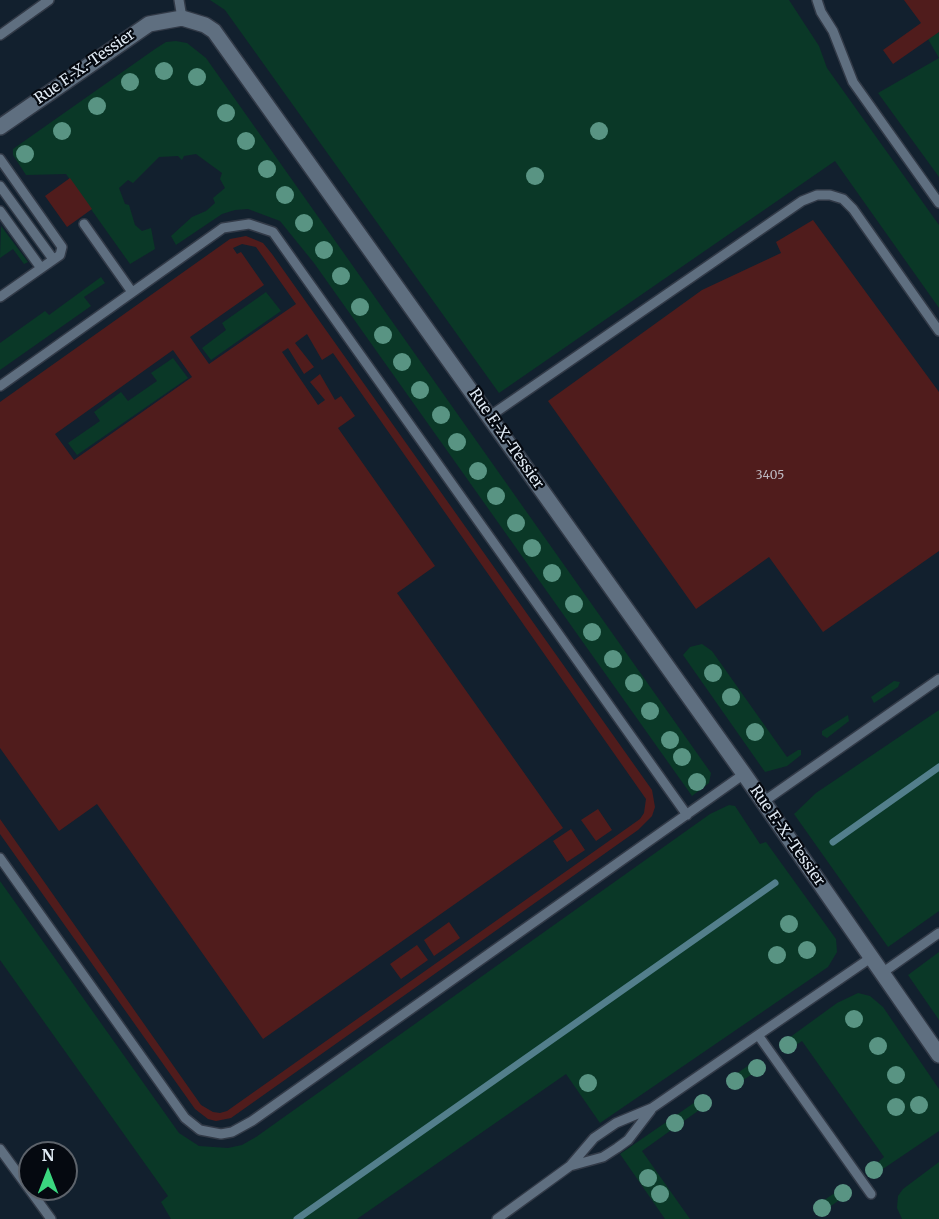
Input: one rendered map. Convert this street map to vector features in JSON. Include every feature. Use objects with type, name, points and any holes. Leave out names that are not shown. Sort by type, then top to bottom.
[{"type":"street","name":"Rue F.-X.-Tessier","points":[[0,127],[136,31],[161,20],[182,18],[205,25],[230,49],[744,774],[939,1055]]},
{"type":"lane","points":[[0,34],[49,0]]},
{"type":"lane","points":[[179,0],[182,18]]},
{"type":"lane","points":[[817,0],[821,12],[833,31],[853,82],[939,203]]},
{"type":"lane","points":[[0,159],[60,243],[62,252],[0,297]]},
{"type":"lane","points":[[0,186],[53,259]]},
{"type":"lane","points":[[490,416],[802,201],[817,195],[830,195],[843,199],[853,209],[939,331]]},
{"type":"lane","points":[[0,211],[41,268]]},
{"type":"lane","points":[[84,224],[132,292]]},
{"type":"lane","points":[[0,386],[223,228],[240,224],[258,225],[281,239],[687,815]]},
{"type":"lane","points":[[763,802],[939,679]]},
{"type":"lane","points":[[0,858],[185,1118],[200,1130],[221,1134],[232,1132],[252,1121],[744,774]]},
{"type":"lane","points":[[882,973],[939,933]]},
{"type":"lane","points":[[497,1219],[570,1166],[594,1138],[616,1123],[652,1108],[872,957]]},
{"type":"lane","points":[[758,1035],[871,1194]]},
{"type":"lane","points":[[570,1166],[603,1157],[617,1148],[628,1140],[652,1108]]},
{"type":"lane","points":[[0,1149],[51,1219]]},
{"type":"green space","points":[[210,0],[789,0],[819,46],[827,68],[939,225],[939,308],[835,161],[499,393],[225,10]]},
{"type":"green space","points":[[939,32],[939,58],[928,39]]},
{"type":"green space","points":[[166,42],[187,43],[206,58],[711,773],[709,783],[692,796],[314,263],[280,221],[248,209],[235,210],[222,214],[176,245],[171,236],[192,217],[206,211],[215,203],[213,198],[225,188],[220,179],[222,173],[196,154],[184,156],[182,160],[178,156],[159,157],[133,183],[128,180],[119,188],[125,204],[129,205],[135,225],[142,231],[151,228],[155,249],[130,264],[66,174],[26,175],[13,155],[13,149],[155,49]]},
{"type":"green space","points":[[939,58],[939,177],[878,93]]},
{"type":"green space","points":[[1,226],[28,262],[24,264],[13,249],[0,258]]},
{"type":"green space","points":[[101,277],[105,283],[84,297],[91,306],[0,370],[0,343],[45,311],[49,315]]},
{"type":"green space","points":[[266,292],[281,311],[211,360],[202,348],[226,330],[222,323]]},
{"type":"green space","points":[[173,358],[188,378],[77,455],[68,443],[100,421],[94,412],[121,392],[128,401],[157,381],[151,373]]},
{"type":"green space","points":[[702,644],[712,651],[787,757],[798,750],[801,750],[801,755],[787,766],[765,772],[683,655],[690,647]]},
{"type":"green space","points":[[894,681],[900,682],[898,687],[874,703],[871,697]]},
{"type":"green space","points":[[939,710],[939,911],[888,947],[794,814],[816,793]]},
{"type":"green space","points":[[848,715],[849,721],[827,738],[822,735],[822,731]]},
{"type":"green space","points":[[729,805],[735,806],[760,844],[766,842],[836,939],[837,952],[828,967],[600,1123],[566,1074],[357,1219],[171,1219],[161,1202],[168,1196],[0,960],[0,881],[179,1133],[199,1146],[228,1148],[242,1145],[256,1137],[710,814]]},
{"type":"green space","points":[[939,952],[939,1020],[908,975]]},
{"type":"green space","points":[[858,993],[870,996],[883,1007],[939,1089],[939,1131],[874,1175],[869,1170],[884,1157],[802,1041],[790,1049],[784,1049],[782,1043],[837,1003]]},
{"type":"green space","points":[[755,1061],[761,1062],[761,1068],[736,1085],[731,1085],[730,1078]]},
{"type":"green space","points":[[701,1098],[707,1098],[709,1103],[642,1151],[690,1219],[665,1219],[620,1154]]},
{"type":"green space","points":[[939,1162],[939,1219],[902,1219],[897,1208],[898,1196],[903,1189]]},
{"type":"green space","points":[[848,1187],[849,1193],[824,1211],[818,1211],[817,1205],[842,1188]]},
{"type":"building","points":[[904,0],[939,0],[939,32],[893,64],[883,50],[921,23]]},
{"type":"building","points":[[70,178],[92,209],[67,227],[45,196]]},
{"type":"building","points":[[813,220],[939,392],[939,551],[823,632],[769,557],[696,609],[548,401],[702,290],[781,253],[776,242]]},
{"type":"building","points":[[246,236],[263,243],[272,254],[652,790],[655,807],[652,816],[638,830],[231,1118],[216,1121],[208,1119],[195,1109],[0,834],[0,819],[201,1105],[220,1113],[227,1111],[640,819],[644,813],[646,799],[333,353],[322,360],[307,334],[295,343],[314,367],[304,374],[288,348],[282,352],[318,405],[325,400],[310,382],[320,374],[335,400],[341,396],[355,416],[338,428],[435,566],[397,593],[563,828],[263,1039],[97,804],[59,831],[0,748],[0,402],[230,239]],"holes":[[[242,244],[256,247],[296,304],[209,364],[190,337],[264,285],[241,252],[237,254],[233,248]],[[173,350],[192,377],[74,460],[55,434]]]},
{"type":"building","points":[[598,809],[612,830],[596,841],[581,820]]},
{"type":"building","points":[[571,829],[585,850],[567,862],[553,841]]},
{"type":"building","points":[[449,922],[460,938],[434,956],[424,940]]},
{"type":"building","points":[[417,945],[428,960],[401,979],[390,964]]},
{"type":"waterway","points":[[833,842],[939,767]]},
{"type":"waterway","points":[[297,1219],[775,883]]}]
